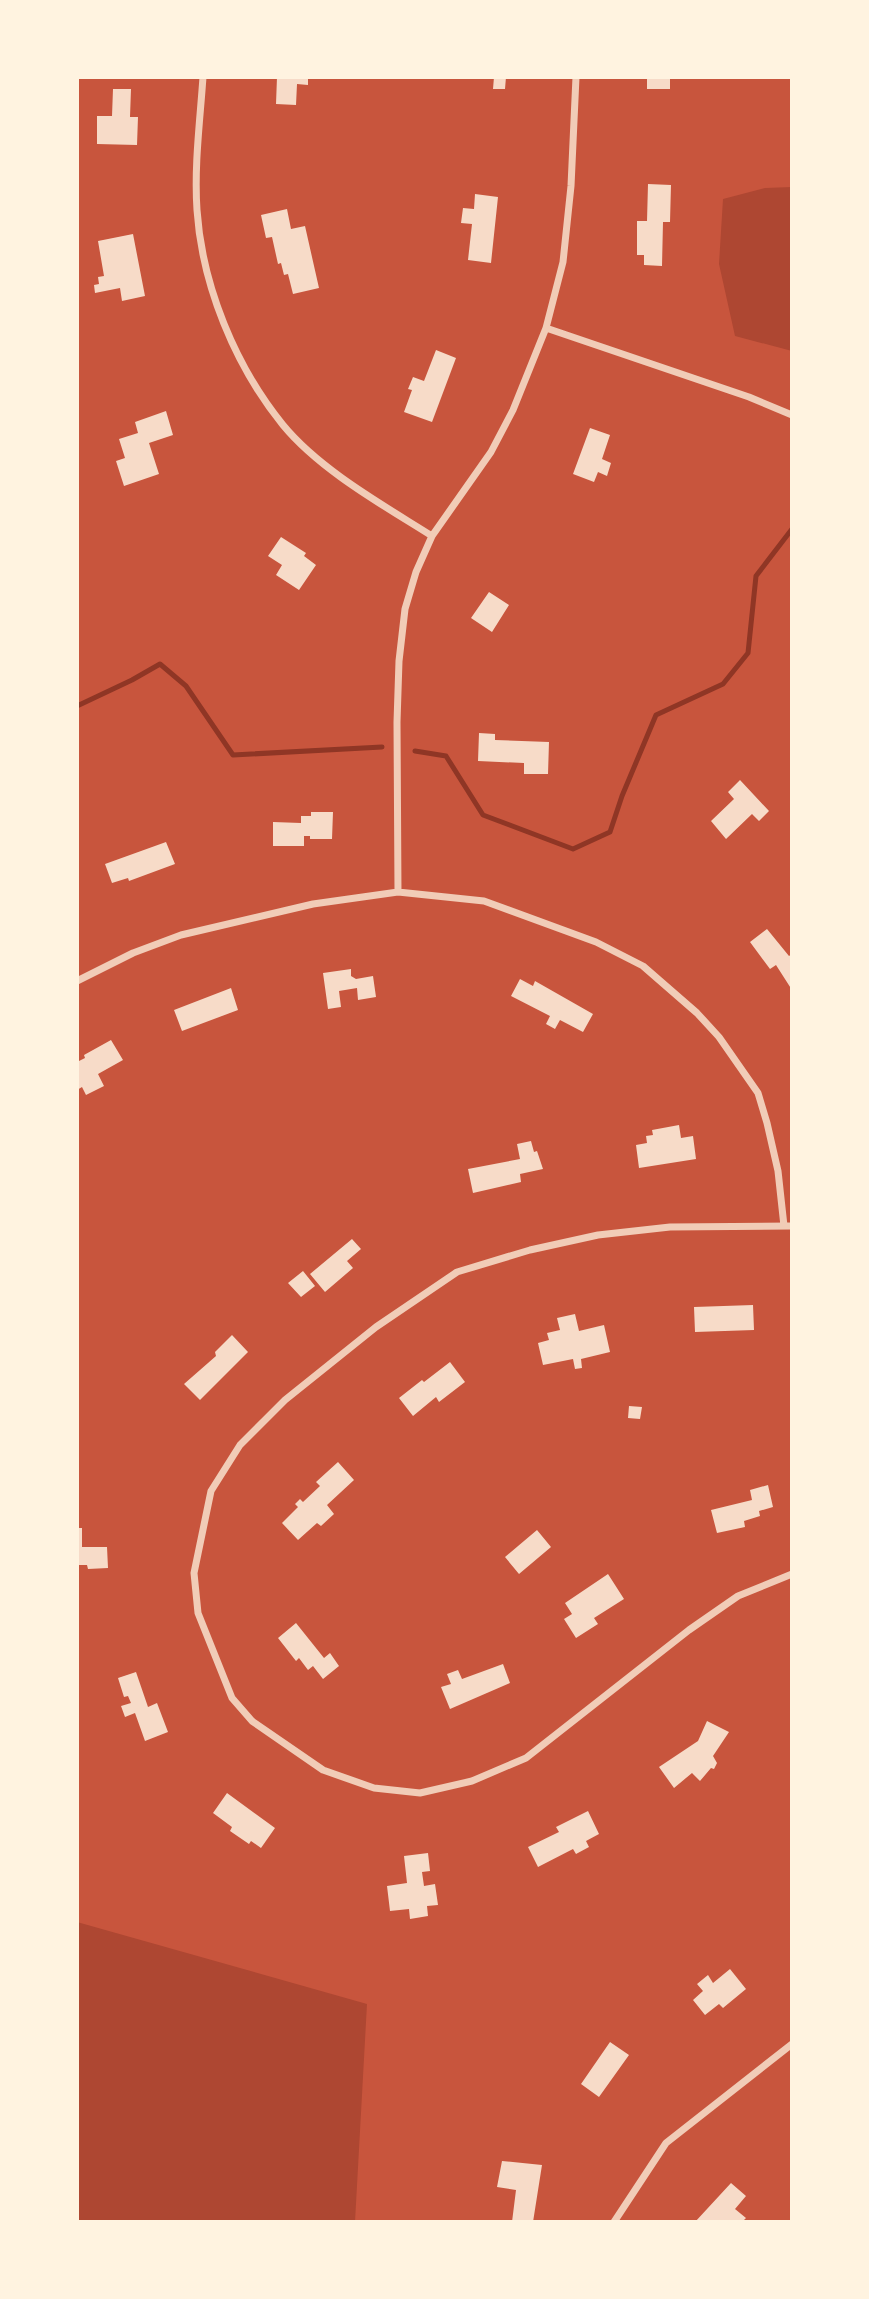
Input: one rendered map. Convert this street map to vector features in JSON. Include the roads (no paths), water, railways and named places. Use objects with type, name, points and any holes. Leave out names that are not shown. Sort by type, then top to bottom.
[{"type":"street","points":[[203,77],[197,158],[197,210],[205,261],[219,311],[236,349],[259,390],[284,426],[327,466],[432,536]]},
{"type":"street","points":[[398,892],[396,777],[399,661],[405,609],[416,572],[432,536],[491,452],[513,410],[547,328],[563,261],[571,186],[576,77]]},
{"type":"street","points":[[547,328],[749,397],[792,415]]},
{"type":"street","points":[[77,981],[133,953],[193,932],[313,904],[398,892],[484,901],[596,942],[643,966],[665,983],[719,1037],[758,1093],[768,1123],[788,1226],[670,1227],[598,1236],[530,1250],[457,1272],[366,1335],[285,1400],[240,1444],[211,1491],[194,1573],[198,1613],[232,1698],[252,1721],[323,1770],[374,1788],[420,1793],[472,1781],[526,1758],[689,1630],[738,1595],[792,1574]]},
{"type":"street","points":[[614,2222],[666,2143],[792,2043]]},
{"type":"waterway","points":[[415,751],[446,756],[483,815],[573,849],[610,832],[656,715],[723,684],[748,653],[756,576],[792,529]]},
{"type":"waterway","points":[[77,706],[160,664],[186,686],[233,755],[382,747]]}]
